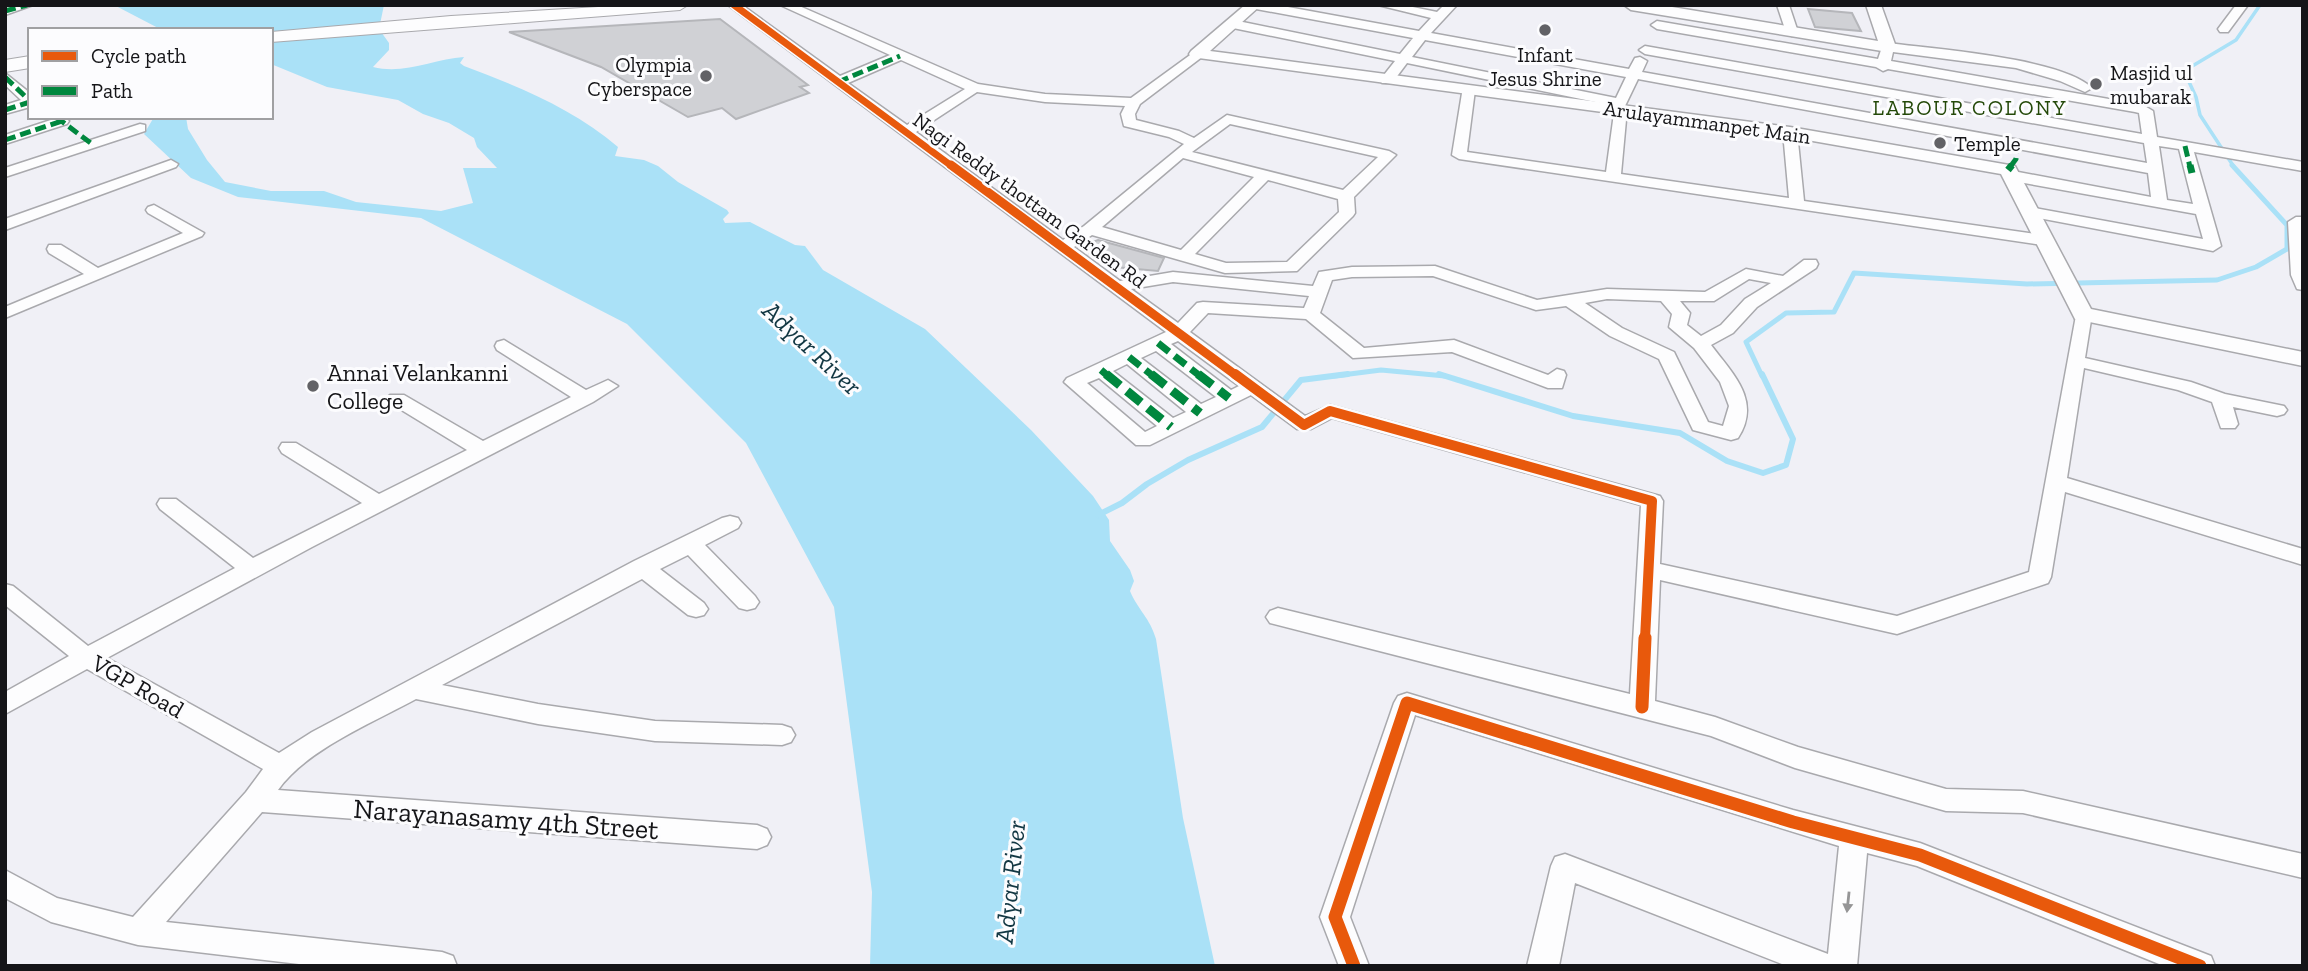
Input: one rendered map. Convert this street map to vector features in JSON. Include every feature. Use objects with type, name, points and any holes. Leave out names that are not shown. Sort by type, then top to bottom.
[{"type":"main road","points":[[273,37],[671,6]]},
{"type":"main road","points":[[6,75],[28,63]]},
{"type":"street","points":[[5,11],[27,5]]},
{"type":"street","name":"Nagi Reddy thottam Garden Rd","points":[[734,5],[1304,425],[1330,411],[1652,501],[1648,570]]},
{"type":"street","points":[[786,5],[975,88],[1045,98],[1134,102]]},
{"type":"street","points":[[1195,144],[1174,134],[1129,123],[1128,114],[1134,102],[1255,5],[2153,170]]},
{"type":"street","points":[[1384,5],[1439,16]]},
{"type":"street","points":[[1387,80],[1422,35],[1451,5]]},
{"type":"street","points":[[1631,5],[1660,17],[1886,54]]},
{"type":"street","points":[[1783,5],[1792,32]]},
{"type":"street","points":[[1872,117],[1886,54],[1873,5]]},
{"type":"street","points":[[2224,29],[2242,5]]},
{"type":"street","points":[[1660,17],[1792,32],[2146,111],[2160,202]]},
{"type":"street","points":[[1613,178],[1620,106],[1660,17]]},
{"type":"street","points":[[1233,24],[1620,106]]},
{"type":"street","points":[[1645,50],[2303,167]]},
{"type":"street","name":"Arulayammanpet Main","points":[[1197,54],[1468,90],[1620,106],[1790,132],[2011,173]]},
{"type":"street","points":[[838,82],[900,56]]},
{"type":"street","points":[[6,75],[28,99]]},
{"type":"street","points":[[906,132],[975,88]]},
{"type":"street","points":[[1468,90],[1459,155],[2043,240]]},
{"type":"street","points":[[5,110],[28,102]]},
{"type":"street","points":[[6,139],[59,119],[92,144]]},
{"type":"street","points":[[1063,247],[1090,229],[1180,153],[1227,119],[1389,155],[1346,196],[1347,213],[1340,221],[1291,267],[1225,268],[1090,229]]},
{"type":"street","points":[[5,173],[139,128]]},
{"type":"street","points":[[1790,132],[1797,205]]},
{"type":"street","points":[[1642,707],[1648,570],[1897,625],[2040,577],[2083,314],[2011,173],[2017,144]]},
{"type":"street","points":[[2029,212],[2213,246],[2185,146]]},
{"type":"street","points":[[1180,153],[1346,196]]},
{"type":"street","points":[[5,225],[171,164]]},
{"type":"street","points":[[2011,173],[2204,211]]},
{"type":"street","points":[[1184,256],[1266,174]]},
{"type":"street","points":[[5,313],[196,233],[154,210]]},
{"type":"street","points":[[2303,222],[2296,221],[2303,285]]},
{"type":"street","points":[[55,249],[97,275]]},
{"type":"street","points":[[1569,300],[1616,332],[1667,356],[1705,350],[1751,303],[1810,264]]},
{"type":"street","points":[[1311,314],[1325,276],[1352,272],[1435,271],[1536,305],[1607,294],[1708,297],[1746,274],[1762,275],[1785,282]]},
{"type":"street","points":[[1116,287],[1173,278],[1319,292]]},
{"type":"street","points":[[1665,295],[1681,313],[1678,327],[1705,350],[1729,381],[1739,406],[1731,434],[1700,426],[1667,356]]},
{"type":"street","points":[[1252,387],[1143,442],[1074,382],[1179,333],[1203,307],[1311,314],[1360,354],[1454,346],[1555,384],[1557,374]]},
{"type":"street","points":[[2083,314],[2303,359]]},
{"type":"street","points":[[1158,343],[1229,398]]},
{"type":"street","points":[[504,346],[586,398]]},
{"type":"street","points":[[1129,357],[1200,413]]},
{"type":"street","points":[[2076,361],[2184,386],[2221,399],[2277,410]]},
{"type":"street","points":[[1101,370],[1171,427]]},
{"type":"street","points":[[2184,386],[2207,377]]},
{"type":"street","points":[[5,704],[86,657],[377,503],[608,386]]},
{"type":"street","points":[[397,399],[483,450]]},
{"type":"street","points":[[2221,399],[2228,424]]},
{"type":"street","points":[[289,448],[377,503]]},
{"type":"street","points":[[2056,481],[2303,557]]},
{"type":"street","points":[[168,504],[253,569]]},
{"type":"street","points":[[138,932],[256,800],[280,766],[321,739],[413,689],[730,523]]},
{"type":"street","points":[[690,543],[747,602]]},
{"type":"street","points":[[642,567],[696,609]]},
{"type":"street","name":"VGP Road","points":[[5,592],[86,657],[280,766]]},
{"type":"street","points":[[1278,617],[1642,707],[1715,727],[1795,757],[1946,800],[1959,803],[1998,800],[2023,802],[2303,866]]},
{"type":"street","points":[[413,689],[538,715],[655,731],[782,735]]},
{"type":"street","points":[[1354,966],[1335,917],[1407,703],[1793,822],[1920,855],[2200,966]]},
{"type":"street","name":"Narayanasamy 4th Street","points":[[256,800],[757,837]]},
{"type":"street","points":[[1842,966],[1854,838]]},
{"type":"street","points":[[1544,966],[1542,965],[1565,866],[1824,966]]},
{"type":"street","points":[[5,883],[51,909],[138,932],[442,966]]},
{"type":"water","name":"Adyar River","points":[[114,5],[384,5],[379,29],[389,43],[389,50],[373,67],[408,68],[464,57],[460,63],[464,66],[525,90],[583,121],[618,147],[615,156],[644,160],[658,166],[678,182],[727,210],[729,213],[723,219],[725,223],[750,222],[795,245],[805,246],[823,270],[925,329],[1031,430],[1093,496],[1109,520],[1110,541],[1130,570],[1134,581],[1130,591],[1151,625],[1156,639],[1183,818],[1215,966],[870,966],[872,892],[834,607],[746,443],[627,324],[421,218],[238,197],[191,178],[144,134],[153,119],[186,119],[188,129],[207,160],[225,182],[271,191],[324,191],[356,202],[441,211],[473,203],[463,168],[497,168],[477,147],[474,138],[449,123],[423,114],[398,100],[327,87],[273,65],[273,28],[158,28]]},
{"type":"building","points":[[1808,9],[1852,13],[1861,31],[1815,27]]},
{"type":"building","name":"Olympia Cyberspace","points":[[720,19],[808,85],[800,87],[809,93],[736,119],[722,108],[688,117],[601,67],[509,32]]},
{"type":"building","points":[[1098,240],[1164,258],[1158,271],[1114,267],[1079,247]]},
{"type":"waterway","points":[[2234,167],[2200,115],[2196,97],[2184,71],[2236,40],[2260,5]]},
{"type":"waterway","points":[[1762,376],[1746,342],[1786,313],[1834,312],[1854,273],[2027,284],[2217,280],[2256,267],[2287,249],[2287,225],[2232,165]]},
{"type":"waterway","points":[[1334,376],[1381,370],[1445,376]]},
{"type":"waterway","points":[[1098,515],[1122,503],[1147,484],[1188,460],[1262,427],[1301,380],[1348,374]]},
{"type":"waterway","points":[[1439,374],[1573,416],[1680,433],[1727,461],[1763,473],[1786,465],[1793,439],[1762,374]]},
{"type":"marked path","points":[[5,11],[27,5]]},
{"type":"marked path","points":[[838,82],[900,56]]},
{"type":"marked path","points":[[5,77],[28,99]]},
{"type":"marked path","points":[[5,110],[28,103]]},
{"type":"marked path","points":[[59,119],[92,144]]},
{"type":"marked path","points":[[5,140],[62,121]]},
{"type":"marked path","points":[[2008,170],[2016,159],[2017,144]]},
{"type":"marked path","points":[[2185,146],[2192,173]]},
{"type":"marked path","points":[[1158,343],[1229,398]]},
{"type":"marked path","points":[[1129,357],[1200,413]]},
{"type":"marked path","points":[[1101,370],[1171,427]]},
{"type":"cycle path","points":[[734,5],[1304,425],[1330,411],[1652,501],[1642,707]]},
{"type":"cycle path","points":[[1354,966],[1335,917],[1407,703],[1793,822],[1920,855],[2200,966]]},
{"type":"place","name":"Infant Jesus Shrine","points":[[1545,30]]},
{"type":"place","name":"Olympia Cyberspace","points":[[706,76]]},
{"type":"place","name":"Masjid ul mubarak","points":[[2096,84]]},
{"type":"place","name":"Temple","points":[[1940,143]]},
{"type":"place","name":"Annai Velankanni College","points":[[313,386]]},
{"type":"district","name":"LABOUR COLONY","points":[[1970,107]]}]
